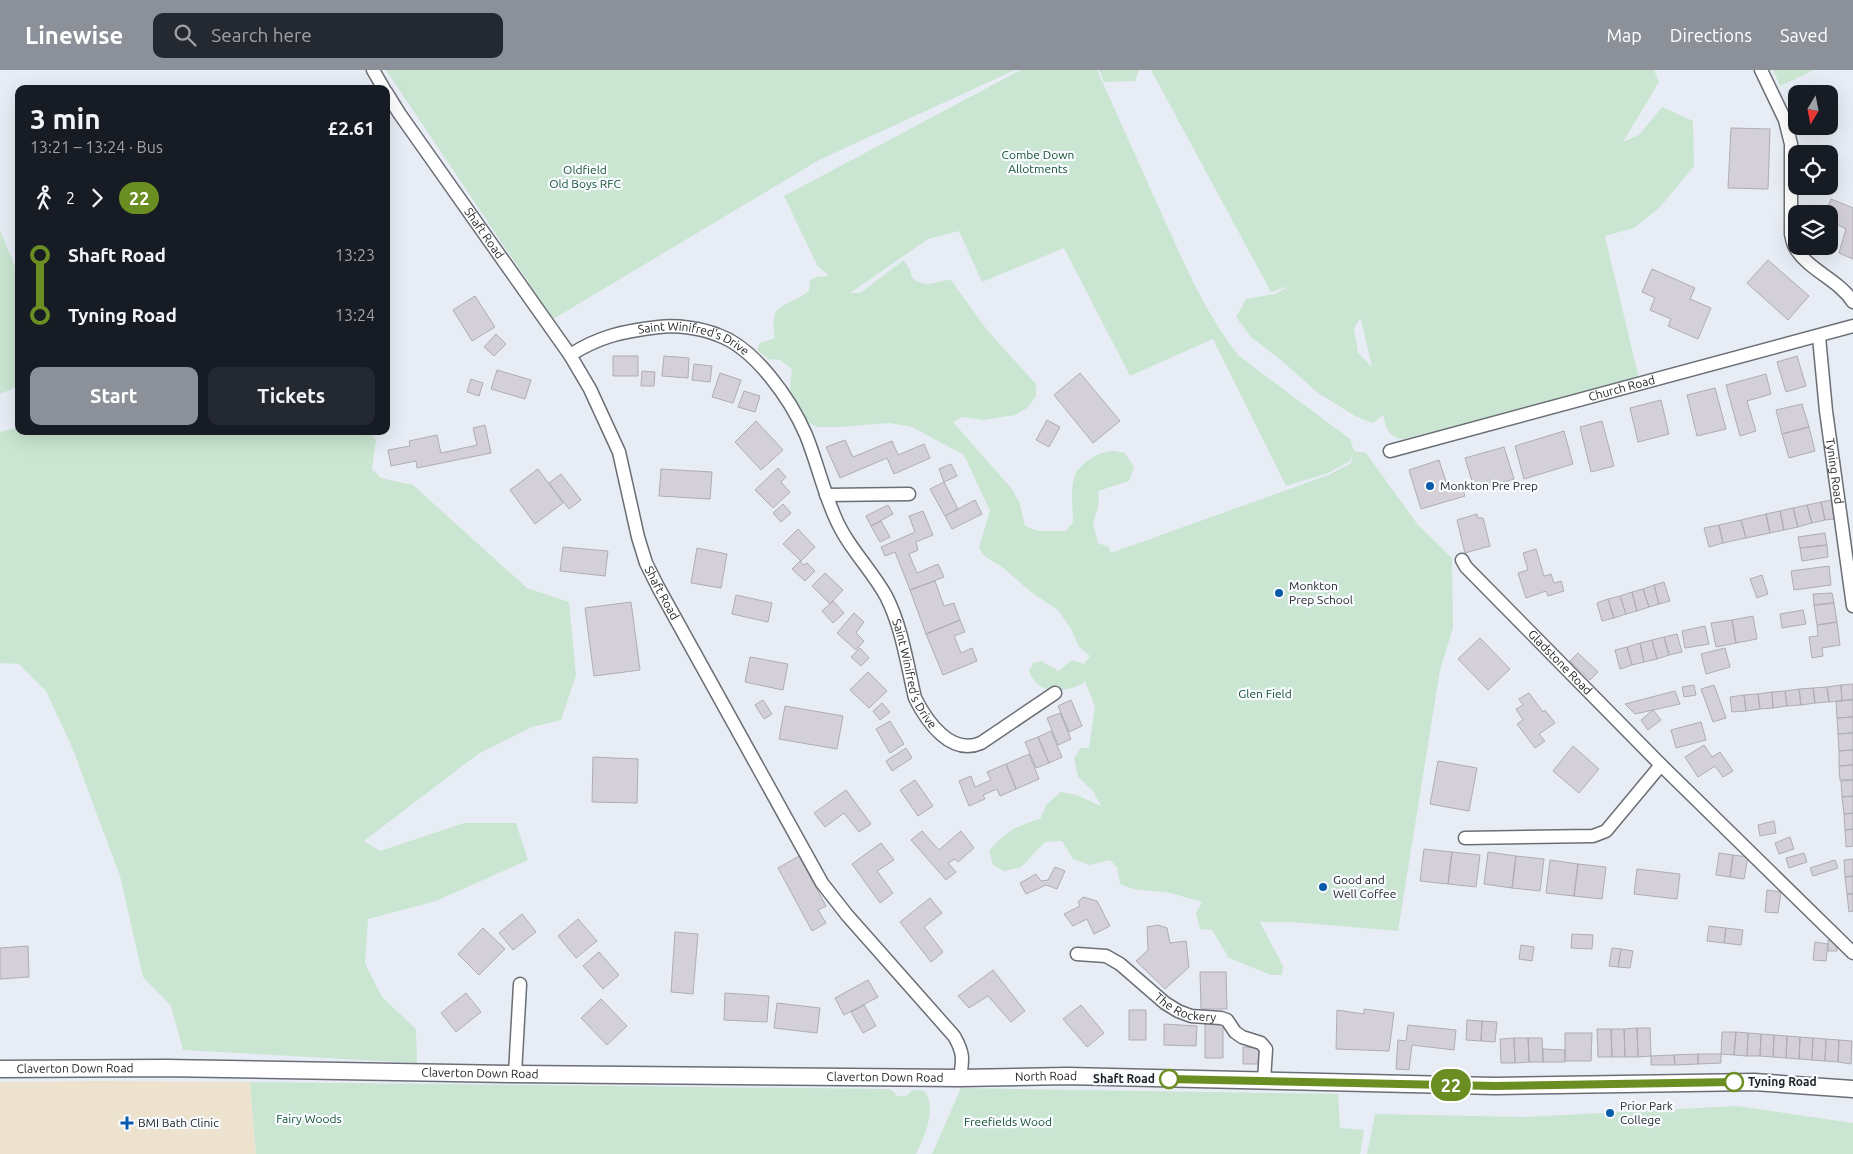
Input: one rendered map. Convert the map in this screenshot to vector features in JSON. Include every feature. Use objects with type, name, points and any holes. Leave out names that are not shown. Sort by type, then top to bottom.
[{"type":"street","points":[[373,70],[382,85]]},
{"type":"street","points":[[1761,70],[1785,120],[1791,144],[1791,229],[1795,248],[1803,258],[1840,288],[1853,302]]},
{"type":"street","name":"Shaft Road","points":[[390,98],[570,355],[590,389],[619,452],[638,537],[646,564],[658,587],[822,883],[847,915],[954,1036],[962,1050],[963,1063],[960,1078]]},
{"type":"street","name":"Church Road","points":[[1390,451],[1819,337],[1853,326]]},
{"type":"street","name":"Saint Winifred's Drive","points":[[570,355],[602,338],[637,330],[667,327],[692,329],[719,335],[744,350],[762,367],[781,390],[806,436],[826,494],[842,532],[892,609],[897,622],[915,698],[931,723],[949,741],[960,746],[971,747],[981,743],[1055,692]]},
{"type":"street","name":"Tyning Road","points":[[1819,337],[1826,411],[1853,606]]},
{"type":"street","points":[[826,494],[909,494]]},
{"type":"street","name":"Gladstone Road","points":[[1462,560],[1466,567],[1530,634],[1853,953]]},
{"type":"street","points":[[1465,838],[1593,836],[1606,831],[1661,765]]},
{"type":"street","name":"The Rockery","points":[[1077,954],[1106,956],[1120,964],[1165,1003],[1178,1011],[1191,1016],[1227,1020],[1235,1032],[1242,1037],[1261,1043],[1266,1049],[1264,1082]]},
{"type":"street","points":[[515,1074],[520,984]]},
{"type":"street","name":"Claverton Down Road","points":[[0,1069],[165,1068],[515,1074],[922,1076],[960,1078]]},
{"type":"street","name":"North Road","points":[[960,1078],[1067,1076],[1495,1086],[1754,1082],[1853,1089]]},
{"type":"shaded area","name":"BMI Bath Clinic","points":[[0,1082],[250,1082],[256,1154],[0,1154]]},
{"type":"green space","name":"Oldfield Old Boys RFC","points":[[386,70],[1015,70],[821,159],[553,319]]},
{"type":"green space","points":[[1021,70],[1097,70],[1189,273],[1216,324],[1227,340],[1239,356],[1350,439],[1354,451],[1366,453],[1418,525],[1452,558],[1453,628],[1440,670],[1398,931],[1291,922],[1260,922],[1283,966],[1282,975],[1271,975],[1229,958],[1212,930],[1200,929],[1196,913],[1202,902],[1171,893],[1133,889],[1120,884],[1117,867],[1110,860],[1090,865],[1073,859],[1062,841],[1045,842],[1021,867],[1004,871],[993,865],[989,851],[995,844],[1011,830],[1040,819],[1047,804],[1061,792],[1077,795],[1101,806],[1093,791],[1078,777],[1074,758],[1081,748],[1089,748],[1095,706],[1085,682],[1070,688],[1053,690],[1039,685],[1029,671],[1033,663],[1041,661],[1059,671],[1072,660],[1084,664],[1090,656],[1079,647],[1071,629],[1058,610],[1031,592],[1002,567],[983,555],[979,547],[990,511],[964,455],[912,427],[889,423],[817,427],[804,420],[792,398],[790,387],[792,369],[780,360],[768,359],[757,350],[760,343],[775,338],[774,318],[780,307],[809,291],[810,280],[829,276],[817,265],[784,196]],"holes":[[[959,231],[982,282],[1064,248],[1130,376],[1213,339],[1286,486],[1328,473],[1350,461],[1353,453],[1351,463],[1331,474],[1111,553],[1109,547],[1098,543],[1093,523],[1099,504],[1098,491],[1129,481],[1134,467],[1125,453],[1108,451],[1086,462],[1075,475],[1072,492],[1073,522],[1066,531],[1039,531],[1025,526],[1020,504],[1012,489],[953,422],[962,417],[983,420],[1015,415],[1027,408],[1036,396],[1036,384],[987,330],[951,280],[931,284],[918,282],[912,278],[904,260],[860,293],[850,293],[928,239]]]},
{"type":"green space","points":[[1099,70],[1139,70],[1135,81],[1104,82]]},
{"type":"green space","points":[[1151,70],[1654,70],[1659,82],[1623,142],[1639,135],[1662,107],[1693,121],[1694,166],[1660,207],[1634,228],[1605,236],[1639,379],[1403,439],[1398,438],[1388,431],[1383,415],[1373,423],[1357,417],[1318,393],[1251,337],[1236,317],[1246,299],[1275,294],[1289,286],[1271,292]],"holes":[[[1361,320],[1372,367],[1358,353],[1354,328]]]},
{"type":"green space","points":[[1773,70],[1814,70],[1780,86]]},
{"type":"green space","points":[[0,230],[15,266],[15,388],[0,394]]},
{"type":"green space","points":[[15,428],[15,435],[373,435],[376,440],[372,469],[381,478],[413,485],[527,588],[569,602],[576,675],[561,720],[532,727],[478,754],[364,841],[380,851],[464,823],[516,823],[528,860],[436,901],[368,919],[365,963],[382,997],[416,1029],[417,1063],[183,1050],[171,1006],[143,977],[120,876],[72,747],[46,691],[19,664],[0,663],[0,432]]},
{"type":"green space","name":"Fairy Woods","points":[[250,1082],[888,1089],[897,1096],[906,1096],[913,1090],[924,1091],[928,1098],[930,1114],[926,1131],[916,1154],[256,1154]]},
{"type":"green space","name":"Freefields Wood","points":[[961,1088],[1338,1094],[1340,1128],[1364,1130],[1360,1154],[932,1154]]},
{"type":"green space","name":"Prior Park College","points":[[1737,1106],[1853,1123],[1853,1154],[1367,1154],[1375,1114],[1525,1117]]},
{"type":"building","points":[[1731,128],[1770,129],[1768,189],[1728,188]]},
{"type":"building","points":[[1831,199],[1853,208],[1853,259],[1839,253],[1846,229],[1838,225],[1838,205],[1829,205]]},
{"type":"building","points":[[1768,260],[1809,296],[1788,320],[1747,283]]},
{"type":"building","points":[[1652,269],[1695,288],[1690,299],[1711,308],[1698,339],[1668,326],[1671,319],[1650,310],[1655,298],[1642,292]]},
{"type":"building","points":[[475,296],[495,327],[472,341],[453,310]]},
{"type":"building","points":[[496,334],[506,344],[494,356],[484,347]]},
{"type":"building","points":[[613,356],[638,356],[638,376],[613,376]]},
{"type":"building","points":[[664,356],[689,358],[688,378],[662,376]]},
{"type":"building","points":[[1797,356],[1806,386],[1786,392],[1777,362]]},
{"type":"building","points":[[694,364],[712,366],[710,382],[692,380]]},
{"type":"building","points":[[497,370],[531,380],[525,399],[491,389]]},
{"type":"building","points":[[642,371],[655,372],[654,386],[641,386]]},
{"type":"building","points":[[720,373],[741,380],[733,403],[712,397]]},
{"type":"building","points":[[1080,373],[1120,421],[1093,443],[1054,395]]},
{"type":"building","points":[[1766,374],[1771,394],[1747,401],[1756,431],[1740,436],[1726,385]]},
{"type":"building","points":[[471,379],[483,383],[479,396],[467,392]]},
{"type":"building","points":[[1715,388],[1726,429],[1697,436],[1687,395]]},
{"type":"building","points":[[744,391],[760,396],[755,412],[738,407]]},
{"type":"building","points":[[1661,400],[1669,434],[1638,442],[1630,408]]},
{"type":"building","points":[[1802,404],[1809,427],[1782,434],[1776,410]]},
{"type":"building","points":[[1047,420],[1060,427],[1049,447],[1036,440]]},
{"type":"building","points":[[756,421],[783,450],[761,470],[735,442]]},
{"type":"building","points":[[1602,421],[1614,466],[1591,472],[1580,427]]},
{"type":"building","points":[[485,425],[491,453],[417,468],[416,461],[391,466],[388,450],[410,446],[409,441],[437,435],[441,453],[477,445],[473,428]]},
{"type":"building","points":[[1809,427],[1815,451],[1789,458],[1782,434]]},
{"type":"building","points":[[1564,431],[1573,464],[1524,479],[1515,446]]},
{"type":"building","points":[[845,440],[853,457],[892,441],[898,455],[924,444],[930,458],[894,474],[887,458],[840,478],[826,447]]},
{"type":"building","points":[[1504,447],[1514,479],[1475,491],[1465,458]]},
{"type":"building","name":"Monkton Pre Prep","points":[[1439,460],[1448,488],[1461,484],[1465,496],[1421,509],[1409,470]]},
{"type":"building","points":[[951,464],[957,476],[944,482],[939,469]]},
{"type":"building","points":[[778,468],[786,477],[781,482],[790,492],[773,508],[755,490]]},
{"type":"building","points":[[538,469],[563,503],[535,524],[510,490]]},
{"type":"building","points":[[661,469],[712,472],[710,499],[659,496]]},
{"type":"building","points":[[561,474],[581,500],[569,509],[549,483]]},
{"type":"building","points":[[944,482],[958,509],[945,516],[930,489]]},
{"type":"building","points":[[975,500],[982,514],[952,529],[945,516]]},
{"type":"building","points":[[1831,500],[1834,519],[1825,520],[1821,502]]},
{"type":"building","points":[[1821,502],[1825,520],[1812,523],[1807,505]]},
{"type":"building","points":[[783,504],[791,513],[781,522],[773,513]]},
{"type":"building","points":[[888,505],[893,514],[871,526],[866,516]]},
{"type":"building","points":[[1807,505],[1812,523],[1798,527],[1793,508]]},
{"type":"building","points":[[1793,508],[1798,527],[1784,530],[1780,511]]},
{"type":"building","points":[[923,511],[933,535],[916,542],[918,550],[909,554],[917,573],[938,564],[944,577],[910,590],[895,552],[885,556],[881,547],[915,532],[909,516]]},
{"type":"building","points":[[1780,511],[1784,530],[1770,533],[1766,514]]},
{"type":"building","points":[[1477,514],[1478,518],[1483,518],[1490,546],[1465,553],[1457,520]]},
{"type":"building","points":[[1766,514],[1770,533],[1746,538],[1741,520]]},
{"type":"building","points":[[1741,520],[1746,538],[1723,543],[1719,525]]},
{"type":"building","points":[[881,521],[890,537],[880,542],[871,526]]},
{"type":"building","points":[[1719,525],[1723,543],[1709,547],[1704,528]]},
{"type":"building","points":[[798,529],[815,547],[801,561],[783,544]]},
{"type":"building","points":[[1825,533],[1827,545],[1800,548],[1798,537]]},
{"type":"building","points":[[1827,545],[1828,557],[1802,561],[1800,548]]},
{"type":"building","points":[[563,547],[608,551],[605,576],[560,571]]},
{"type":"building","points":[[697,548],[727,554],[721,588],[691,583]]},
{"type":"building","points":[[1536,549],[1544,576],[1551,574],[1554,583],[1561,581],[1564,591],[1548,596],[1546,591],[1526,598],[1518,573],[1528,570],[1523,553]]},
{"type":"building","points":[[800,561],[804,565],[807,563],[815,571],[805,581],[792,569]]},
{"type":"building","points":[[1829,566],[1831,585],[1794,590],[1791,571]]},
{"type":"building","points":[[825,573],[843,590],[830,604],[812,586]]},
{"type":"building","points":[[1762,575],[1768,594],[1757,598],[1750,579]]},
{"type":"building","points":[[935,581],[944,606],[954,603],[960,620],[926,634],[910,590]]},
{"type":"building","points":[[1664,582],[1670,601],[1659,604],[1654,585]]},
{"type":"building","points":[[1654,585],[1659,604],[1649,607],[1643,589]]},
{"type":"building","points":[[1643,589],[1649,607],[1637,611],[1632,592]]},
{"type":"building","points":[[1632,592],[1637,611],[1626,614],[1620,596]]},
{"type":"building","points":[[1832,593],[1834,603],[1814,605],[1813,594]]},
{"type":"building","points":[[736,595],[772,603],[768,622],[732,614]]},
{"type":"building","points":[[1620,596],[1626,614],[1614,618],[1608,599]]},
{"type":"building","points":[[1608,599],[1614,618],[1602,621],[1597,603]]},
{"type":"building","points":[[833,601],[844,613],[833,623],[822,611]]},
{"type":"building","points":[[631,602],[640,670],[594,676],[585,608]]},
{"type":"building","points":[[1834,603],[1837,622],[1817,625],[1814,605]]},
{"type":"building","points":[[1803,610],[1806,624],[1782,628],[1780,614]]},
{"type":"building","points":[[854,613],[864,622],[856,633],[864,641],[856,650],[837,633]]},
{"type":"building","points":[[1753,616],[1757,639],[1736,643],[1732,620]]},
{"type":"building","points":[[960,620],[965,632],[954,636],[961,653],[972,648],[977,661],[943,675],[926,634]]},
{"type":"building","points":[[1732,620],[1736,643],[1716,647],[1711,623]]},
{"type":"building","points":[[1837,622],[1840,645],[1822,648],[1823,656],[1812,658],[1809,637],[1818,636],[1817,625]]},
{"type":"building","points":[[1705,626],[1709,644],[1685,648],[1682,631]]},
{"type":"building","points":[[1677,634],[1682,652],[1669,655],[1664,637]]},
{"type":"building","points":[[1664,637],[1669,655],[1657,659],[1652,640]]},
{"type":"building","points":[[1480,638],[1510,669],[1488,690],[1458,659]]},
{"type":"building","points":[[1652,640],[1657,659],[1644,662],[1640,643]]},
{"type":"building","points":[[1640,643],[1644,662],[1632,665],[1627,647]]},
{"type":"building","points":[[1627,647],[1632,665],[1620,669],[1615,650]]},
{"type":"building","points":[[860,648],[869,658],[861,666],[851,657]]},
{"type":"building","points":[[1725,648],[1730,667],[1706,674],[1701,654]]},
{"type":"building","points":[[1578,653],[1598,672],[1590,680],[1570,661]]},
{"type":"building","points":[[750,657],[788,664],[783,690],[745,682]]},
{"type":"building","points":[[868,672],[887,691],[869,708],[850,690]]},
{"type":"building","points":[[1853,684],[1853,699],[1842,701],[1841,685]]},
{"type":"building","points":[[1694,685],[1696,695],[1684,697],[1682,687]]},
{"type":"building","points":[[1714,685],[1726,718],[1713,722],[1701,689]]},
{"type":"building","points":[[1841,685],[1842,701],[1829,702],[1827,687]]},
{"type":"building","points":[[1827,687],[1829,702],[1815,703],[1813,688]]},
{"type":"building","points":[[1813,688],[1815,703],[1801,705],[1799,689]]},
{"type":"building","points":[[1799,689],[1801,705],[1787,706],[1785,691]]},
{"type":"building","points":[[1675,691],[1680,704],[1635,714],[1625,704]]},
{"type":"building","points":[[1785,691],[1787,706],[1773,708],[1772,692]]},
{"type":"building","points":[[1772,692],[1773,708],[1760,709],[1758,694]]},
{"type":"building","points":[[1529,693],[1543,712],[1545,710],[1555,723],[1539,734],[1545,741],[1535,748],[1517,724],[1523,720],[1516,709],[1523,705],[1519,699]]},
{"type":"building","points":[[1758,694],[1760,709],[1746,711],[1744,695]]},
{"type":"building","points":[[1744,695],[1746,711],[1732,712],[1730,697]]},
{"type":"building","points":[[763,700],[772,714],[764,719],[755,705]]},
{"type":"building","points":[[1071,700],[1082,726],[1069,732],[1058,706]]},
{"type":"building","points":[[1853,700],[1853,717],[1837,718],[1836,701]]},
{"type":"building","points":[[882,703],[890,712],[880,720],[873,711]]},
{"type":"building","points":[[785,706],[843,716],[837,749],[779,739]]},
{"type":"building","points":[[1653,710],[1661,720],[1648,730],[1641,720]]},
{"type":"building","points":[[1060,713],[1071,739],[1058,745],[1047,718]]},
{"type":"building","points":[[1853,717],[1853,733],[1838,734],[1837,718]]},
{"type":"building","points":[[890,721],[904,744],[890,753],[876,729]]},
{"type":"building","points":[[1701,722],[1706,740],[1676,748],[1671,730]]},
{"type":"building","points":[[1051,731],[1062,757],[1049,763],[1038,737]]},
{"type":"building","points":[[1853,733],[1853,750],[1839,751],[1838,734]]},
{"type":"building","points":[[1038,737],[1049,763],[1036,768],[1025,742]]},
{"type":"building","points":[[1704,745],[1712,757],[1720,752],[1733,771],[1723,777],[1715,766],[1698,777],[1685,757]]},
{"type":"building","points":[[1573,746],[1599,769],[1579,793],[1553,771]]},
{"type":"building","points":[[906,748],[912,758],[892,771],[886,761]]},
{"type":"building","points":[[1853,750],[1853,765],[1839,766],[1839,751]]},
{"type":"building","points":[[1029,754],[1039,779],[1016,789],[1006,764]]},
{"type":"building","points":[[593,757],[638,759],[637,803],[592,802]]},
{"type":"building","points":[[1438,761],[1477,768],[1469,811],[1430,804]]},
{"type":"building","points":[[1006,764],[1016,789],[1000,796],[997,789],[983,795],[985,799],[969,806],[959,781],[971,776],[975,787],[991,780],[987,772]]},
{"type":"building","points":[[1853,765],[1853,780],[1840,780],[1839,766]]},
{"type":"building","points":[[915,780],[933,806],[918,816],[900,790]]},
{"type":"building","points":[[1853,780],[1853,796],[1842,797],[1841,781]]},
{"type":"building","points":[[846,790],[871,824],[859,832],[844,813],[825,827],[814,813]]},
{"type":"building","points":[[1853,796],[1853,813],[1844,814],[1842,797]]},
{"type":"building","points":[[1853,813],[1853,829],[1845,830],[1844,814]]},
{"type":"building","points":[[1774,821],[1776,833],[1760,836],[1758,825]]},
{"type":"building","points":[[1853,829],[1853,846],[1846,847],[1845,830]]},
{"type":"building","points":[[922,831],[939,850],[961,831],[974,848],[958,862],[955,859],[948,863],[956,872],[946,880],[911,840]]},
{"type":"building","points":[[1790,837],[1794,849],[1779,854],[1775,843]]},
{"type":"building","points":[[881,843],[894,860],[877,871],[893,893],[880,903],[852,864]]},
{"type":"building","points":[[1424,849],[1452,852],[1448,884],[1420,881]]},
{"type":"building","points":[[1452,852],[1480,855],[1476,887],[1448,884]]},
{"type":"building","points":[[1488,852],[1516,856],[1512,888],[1484,884]]},
{"type":"building","points":[[1719,853],[1733,855],[1730,877],[1716,875]]},
{"type":"building","points":[[1804,853],[1807,862],[1789,868],[1786,858]]},
{"type":"building","points":[[1733,855],[1748,857],[1744,879],[1730,877]]},
{"type":"building","points":[[799,856],[826,906],[818,910],[826,923],[812,931],[778,868]]},
{"type":"building","points":[[1516,856],[1544,859],[1540,891],[1512,888]]},
{"type":"building","points":[[1853,859],[1853,876],[1845,877],[1844,860]]},
{"type":"building","points":[[1550,860],[1578,864],[1574,896],[1546,893]]},
{"type":"building","points":[[1835,860],[1838,868],[1813,876],[1810,868]]},
{"type":"building","points":[[1578,864],[1606,867],[1602,899],[1574,896]]},
{"type":"building","points":[[1055,867],[1065,871],[1057,889],[1046,885],[1026,894],[1020,883],[1036,874],[1041,881],[1048,880]]},
{"type":"building","points":[[1637,869],[1680,874],[1677,899],[1634,894]]},
{"type":"building","points":[[1853,876],[1853,894],[1847,894],[1845,877]]},
{"type":"building","points":[[1767,890],[1781,892],[1778,913],[1765,912]]},
{"type":"building","points":[[1847,894],[1853,894],[1853,911],[1849,912]]},
{"type":"building","points":[[1083,897],[1097,901],[1110,926],[1094,934],[1087,919],[1073,926],[1064,914],[1080,906],[1078,902]]},
{"type":"building","points":[[930,898],[942,913],[924,927],[943,952],[931,962],[900,922]]},
{"type":"building","points":[[522,914],[536,932],[513,950],[499,933]]},
{"type":"building","points":[[578,919],[597,941],[576,958],[558,936]]},
{"type":"building","points":[[1158,925],[1167,928],[1170,943],[1186,941],[1189,967],[1165,989],[1136,961],[1148,950],[1147,927]]},
{"type":"building","points":[[1709,926],[1726,928],[1724,943],[1707,941]]},
{"type":"building","points":[[483,928],[505,949],[479,975],[458,954]]},
{"type":"building","points":[[1726,928],[1743,930],[1741,945],[1724,943]]},
{"type":"building","points":[[675,932],[698,934],[693,994],[671,992]]},
{"type":"building","points":[[1572,934],[1593,935],[1592,949],[1571,948]]},
{"type":"building","points":[[1828,940],[1837,940],[1837,951],[1828,951]]},
{"type":"building","points":[[1815,942],[1828,944],[1826,961],[1813,960]]},
{"type":"building","points":[[1521,945],[1534,947],[1532,961],[1519,959]]},
{"type":"building","points":[[28,946],[29,977],[0,979],[0,948]]},
{"type":"building","points":[[1612,948],[1621,949],[1618,967],[1609,966]]},
{"type":"building","points":[[1621,949],[1633,951],[1630,968],[1618,967]]},
{"type":"building","points":[[599,952],[619,975],[603,989],[583,966]]},
{"type":"building","points":[[993,970],[1025,1011],[1011,1022],[988,996],[969,1008],[958,996]]},
{"type":"building","points":[[1200,972],[1226,972],[1227,1009],[1201,1009]]},
{"type":"building","points":[[868,980],[878,997],[844,1015],[835,998]]},
{"type":"building","points":[[466,993],[481,1012],[456,1032],[441,1013]]},
{"type":"building","points":[[725,993],[769,996],[767,1022],[724,1020]]},
{"type":"building","points":[[601,999],[627,1026],[607,1045],[581,1018]]},
{"type":"building","points":[[777,1003],[820,1008],[817,1033],[774,1028]]},
{"type":"building","points":[[864,1005],[876,1026],[863,1033],[851,1012]]},
{"type":"building","points":[[1081,1005],[1104,1033],[1087,1047],[1063,1019]]},
{"type":"building","points":[[1364,1009],[1394,1013],[1389,1051],[1336,1049],[1337,1010],[1364,1014]]},
{"type":"building","points":[[1129,1010],[1146,1010],[1146,1040],[1129,1040]]},
{"type":"building","points":[[1467,1020],[1482,1021],[1481,1041],[1466,1040]]},
{"type":"building","points":[[1482,1021],[1497,1022],[1495,1042],[1481,1041]]},
{"type":"building","points":[[1164,1024],[1197,1026],[1196,1046],[1164,1045]]},
{"type":"building","points":[[1205,1024],[1223,1024],[1223,1058],[1205,1058]]},
{"type":"building","points":[[1408,1025],[1456,1030],[1454,1050],[1412,1045],[1409,1070],[1396,1069],[1398,1040],[1406,1041]]},
{"type":"building","points":[[1637,1028],[1638,1057],[1625,1057],[1624,1029]]},
{"type":"building","points":[[1637,1028],[1650,1028],[1651,1056],[1638,1057]]},
{"type":"building","points":[[1597,1029],[1611,1029],[1612,1057],[1598,1057]]},
{"type":"building","points":[[1611,1029],[1624,1029],[1625,1057],[1612,1057]]},
{"type":"building","points":[[1722,1032],[1736,1032],[1734,1055],[1721,1054]]},
{"type":"building","points":[[1736,1032],[1748,1033],[1747,1056],[1734,1055]]},
{"type":"building","points":[[1565,1033],[1592,1033],[1591,1061],[1565,1061]]},
{"type":"building","points":[[1748,1033],[1761,1034],[1760,1056],[1747,1056]]},
{"type":"building","points":[[1761,1034],[1774,1035],[1773,1057],[1760,1056]]},
{"type":"building","points":[[1774,1035],[1787,1036],[1786,1058],[1773,1057]]},
{"type":"building","points":[[1787,1036],[1800,1037],[1799,1059],[1786,1058]]},
{"type":"building","points":[[1800,1037],[1813,1038],[1812,1060],[1799,1059]]},
{"type":"building","points":[[1514,1038],[1515,1063],[1501,1063],[1500,1039]]},
{"type":"building","points":[[1514,1038],[1528,1038],[1529,1062],[1515,1063]]},
{"type":"building","points":[[1528,1038],[1542,1038],[1543,1062],[1529,1062]]},
{"type":"building","points":[[1813,1038],[1826,1039],[1825,1061],[1812,1060]]},
{"type":"building","points":[[1826,1039],[1839,1040],[1838,1062],[1825,1061]]},
{"type":"building","points":[[1839,1040],[1852,1041],[1851,1064],[1838,1062]]},
{"type":"building","points":[[1243,1047],[1259,1048],[1258,1064],[1243,1064]]},
{"type":"building","points":[[1543,1049],[1565,1050],[1565,1062],[1543,1062]]},
{"type":"building","points":[[1698,1054],[1721,1054],[1721,1063],[1698,1064]]},
{"type":"building","points":[[1698,1054],[1698,1064],[1675,1065],[1674,1055]]},
{"type":"building","points":[[1674,1055],[1675,1065],[1651,1065],[1651,1056]]},
{"type":"bus line","name":"22","points":[[1169,1079],[1495,1086],[1734,1082]]},
{"type":"place","name":"Monkton Pre Prep","points":[[1430,486]]},
{"type":"place","name":"Monkton Prep School","points":[[1279,593]]},
{"type":"place","name":"Good and Well Coffee","points":[[1323,887]]},
{"type":"place","name":"Shaft Road","points":[[1169,1079]]},
{"type":"place","name":"Tyning Road","points":[[1734,1082]]},
{"type":"place","name":"Prior Park College","points":[[1610,1113]]},
{"type":"place","name":"BMI Bath Clinic","points":[[127,1123]]},
{"type":"park label","name":"Combe Down Allotments","points":[[1038,162]]},
{"type":"park label","name":"Glen Field","points":[[1265,694]]}]
